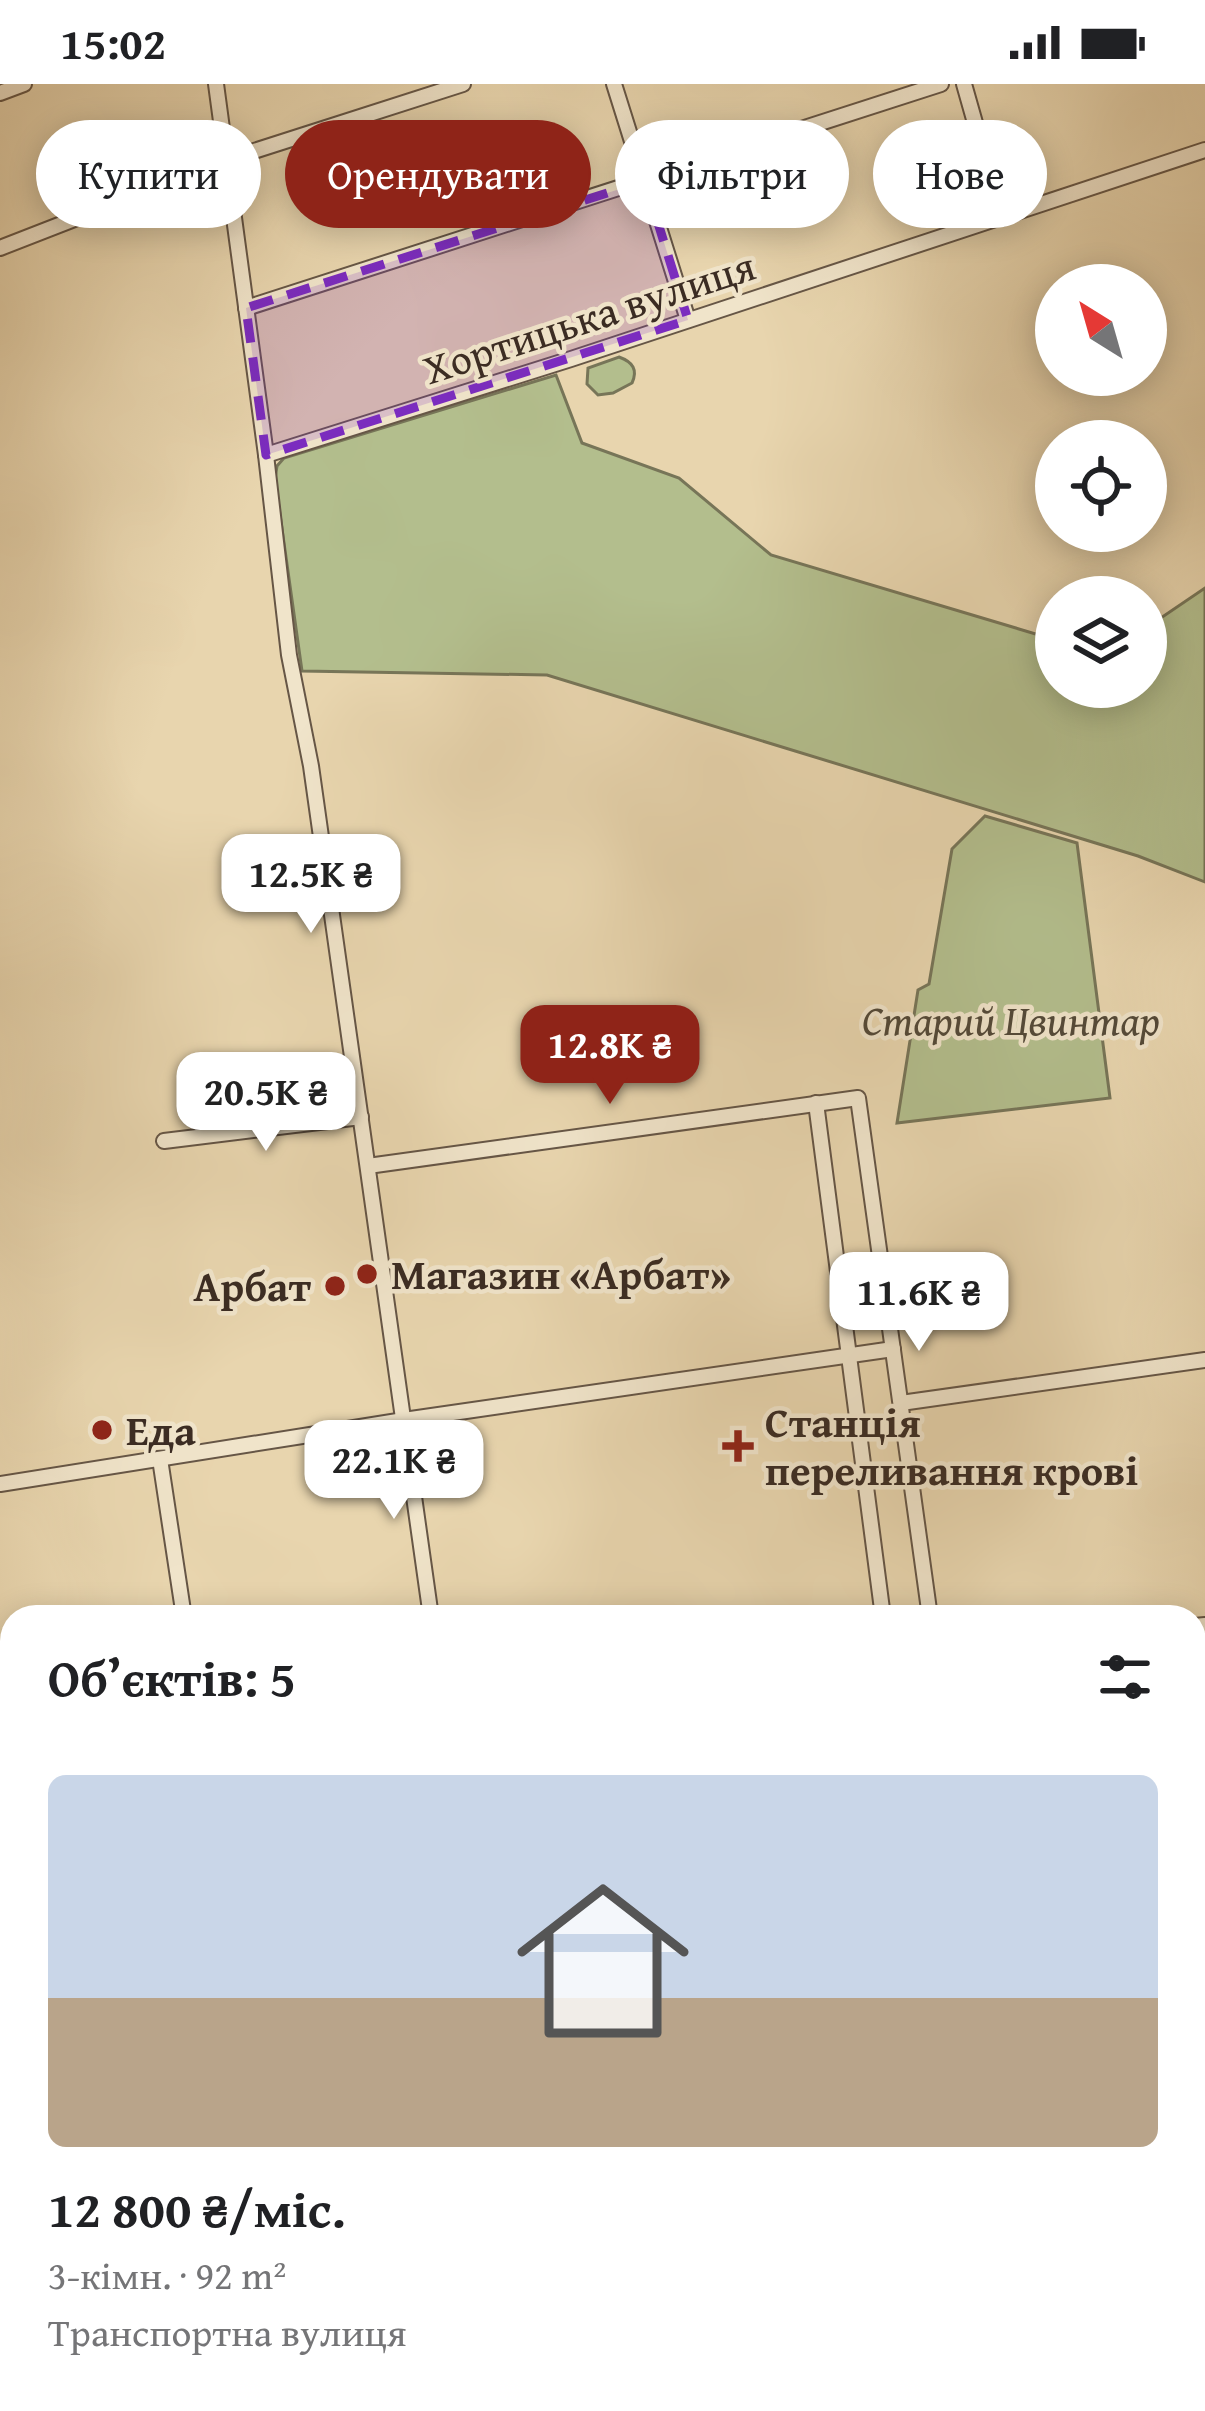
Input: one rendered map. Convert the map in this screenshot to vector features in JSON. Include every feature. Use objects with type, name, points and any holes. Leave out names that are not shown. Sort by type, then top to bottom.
[{"type":"street","points":[[0,93],[24,84]]},
{"type":"street","points":[[216,84],[221,120]]},
{"type":"street","points":[[261,149],[463,84]]},
{"type":"street","points":[[614,84],[626,120]]},
{"type":"street","points":[[831,120],[941,84]]},
{"type":"street","points":[[964,84],[974,120]]},
{"type":"street","name":"Хортицька вулиця","points":[[1047,203],[1205,150]]},
{"type":"street","points":[[246,308],[615,191]]},
{"type":"street","points":[[0,248],[51,228]]},
{"type":"street","points":[[235,228],[297,698],[312,770],[429,1605]]},
{"type":"street","points":[[660,228],[688,320]]},
{"type":"street","name":"Хортицька вулиця","points":[[266,455],[971,228]]},
{"type":"street","points":[[368,1166],[858,1098],[928,1605]]},
{"type":"street","points":[[816,1103],[881,1605]]},
{"type":"street","points":[[164,1142],[361,1117]]},
{"type":"street","points":[[0,1484],[893,1348]]},
{"type":"street","points":[[901,1403],[1205,1360]]},
{"type":"street","points":[[160,1459],[182,1605]]},
{"type":"highlighted area","points":[[645,181],[688,320],[266,455],[246,308]]},
{"type":"green space","points":[[619,357],[633,367],[632,383],[598,395],[587,384],[588,368]]},
{"type":"green space","points":[[556,375],[582,443],[679,478],[771,555],[1035,634],[1035,708],[1167,708],[1167,614],[1205,588],[1205,882],[1138,856],[547,675],[302,671],[275,479],[284,458]]},
{"type":"green space","name":"Старий Цвинтар","points":[[985,816],[1077,843],[1110,1098],[897,1123],[918,990],[929,984],[952,849]]},
{"type":"place","name":"Магазин «Арбат»","points":[[367,1274]]},
{"type":"place","name":"Арбат","points":[[335,1286]]},
{"type":"place","name":"Еда","points":[[102,1430]]},
{"type":"place","name":"Станція переливання крові","points":[[738,1446]]}]
